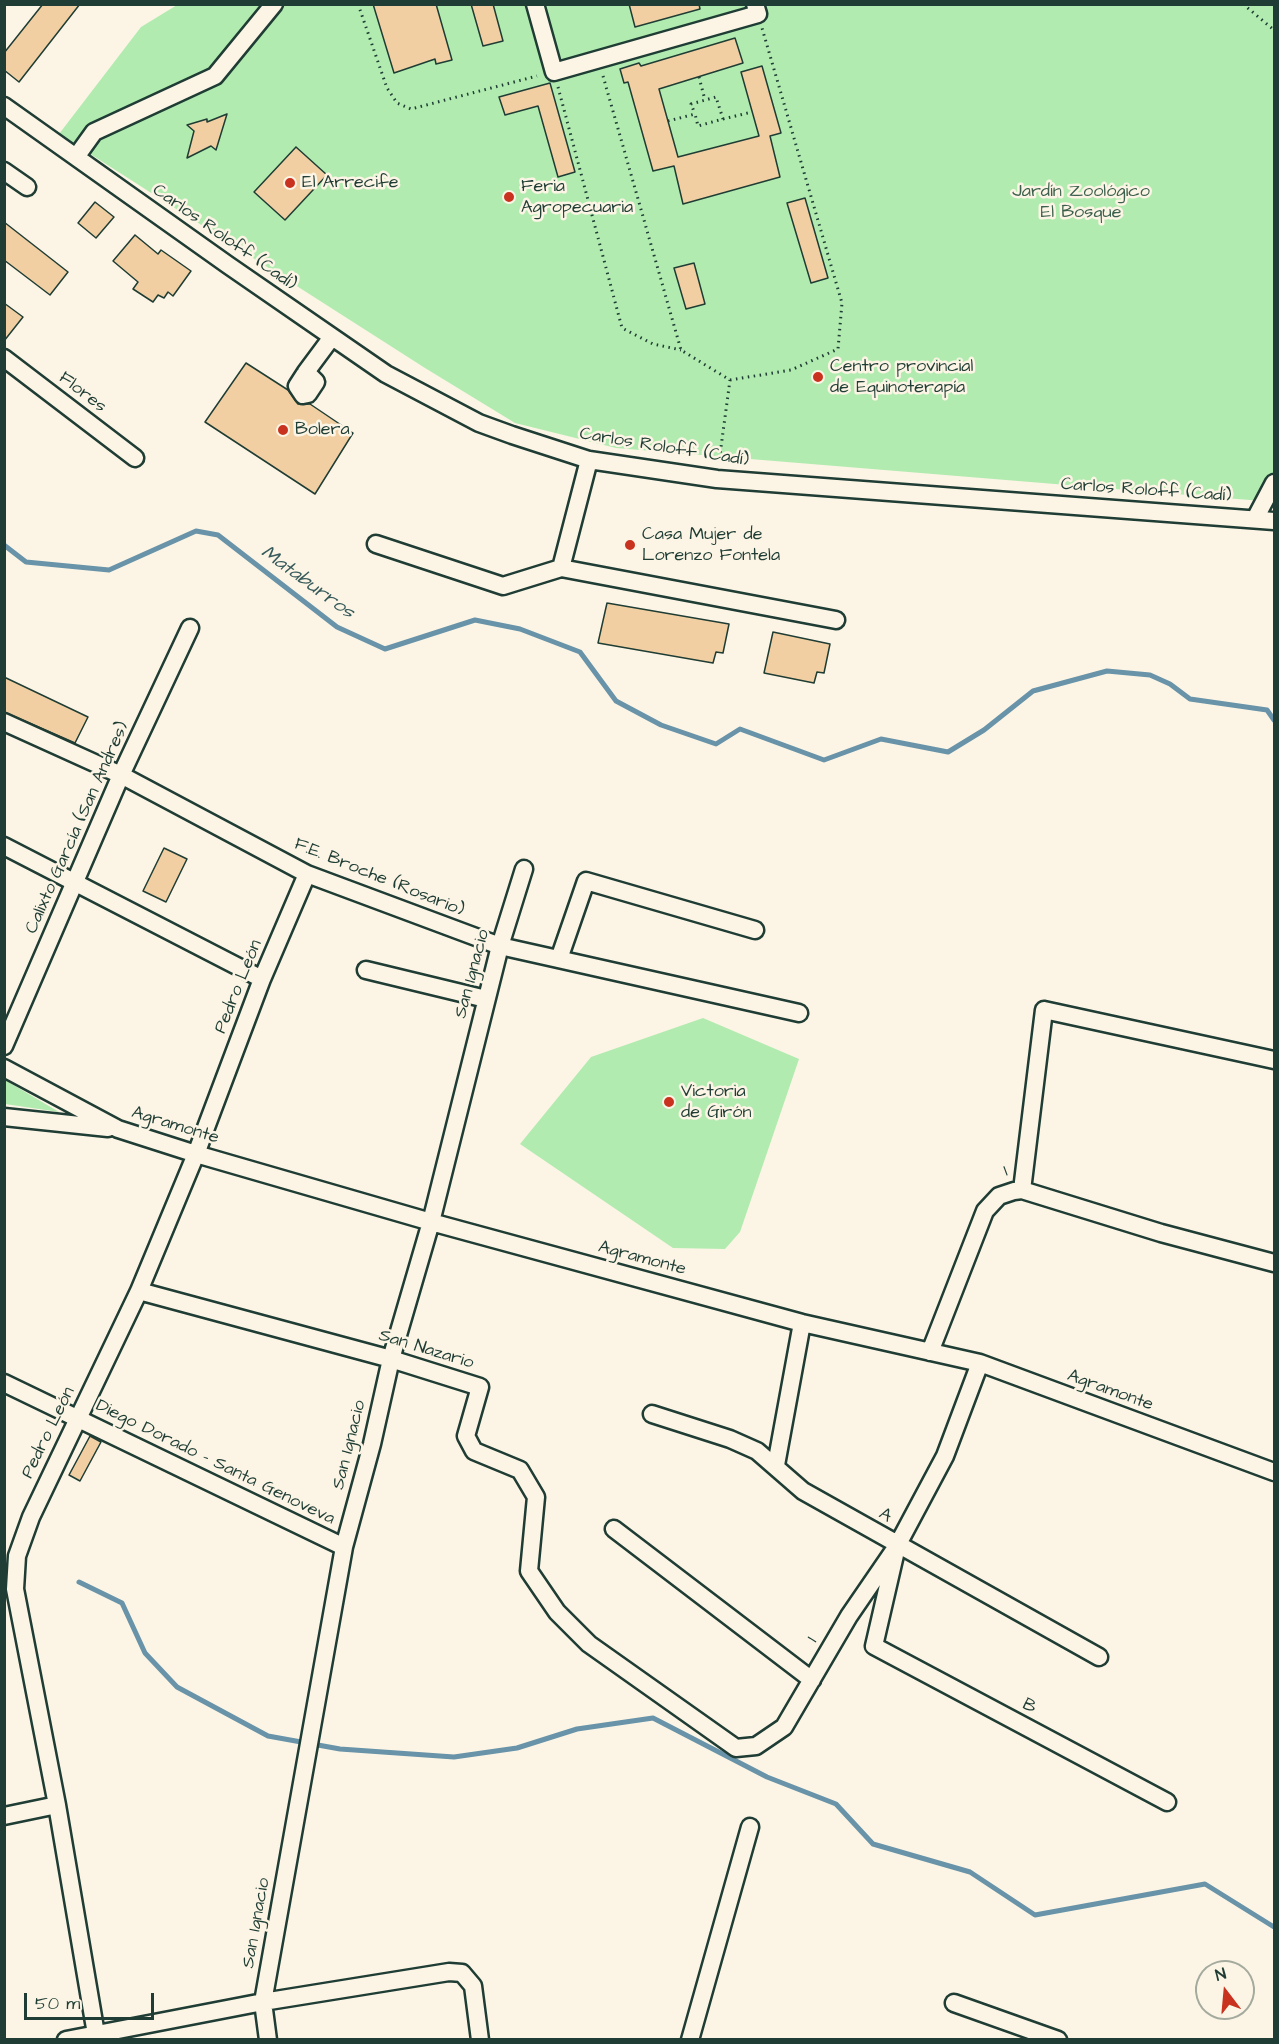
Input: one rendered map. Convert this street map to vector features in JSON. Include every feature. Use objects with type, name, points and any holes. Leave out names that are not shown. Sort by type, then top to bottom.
[{"type":"street","points":[[76,158],[94,132],[215,76],[274,4]]},
{"type":"street","points":[[535,4],[554,72],[757,9]]},
{"type":"street","name":"Carlos Roloff (Cadí)","points":[[4,106],[386,374],[479,423],[589,460],[717,479],[1275,521]]},
{"type":"street","points":[[4,171],[27,187]]},
{"type":"street","points":[[306,372],[332,337]]},
{"type":"street","name":"Flores","points":[[4,358],[135,458]]},
{"type":"street","points":[[561,568],[589,460]]},
{"type":"street","points":[[1255,519],[1275,483]]},
{"type":"street","points":[[376,544],[502,586],[561,568],[836,620]]},
{"type":"street","name":"Calixto García (San Andres)","points":[[4,1046],[121,776],[190,628]]},
{"type":"street","name":"F.E. Broche (Rosario)","points":[[4,722],[121,776],[307,874],[500,946],[799,1013]]},
{"type":"street","points":[[4,846],[262,979]]},
{"type":"street","name":"San Ignacio","points":[[268,2040],[263,2002],[344,1547],[372,1444],[391,1359],[431,1222],[500,946],[524,869]]},
{"type":"street","name":"Pedro León","points":[[96,2036],[57,1805],[10,1591],[16,1556],[30,1517],[139,1291],[196,1154],[262,979],[307,874]]},
{"type":"street","points":[[559,959],[586,881],[755,930]]},
{"type":"street","points":[[366,970],[486,999]]},
{"type":"street","name":"1","points":[[930,1352],[985,1211],[999,1196],[1022,1190],[1044,1010],[1275,1060]]},
{"type":"street","name":"Agramonte","points":[[4,1068],[118,1129],[196,1154],[431,1222],[802,1323],[980,1363],[1275,1472]]},
{"type":"street","points":[[4,1117],[118,1129]]},
{"type":"street","points":[[1022,1190],[1161,1233],[1275,1263]]},
{"type":"street","name":"San Nazario","points":[[139,1291],[391,1359],[480,1387],[466,1436],[474,1451],[520,1470],[536,1497],[530,1571],[557,1612],[589,1644],[708,1731],[736,1748],[756,1746]]},
{"type":"street","points":[[776,1465],[802,1323]]},
{"type":"street","name":"1","points":[[756,1746],[784,1726],[849,1616],[897,1546],[945,1456],[980,1363]]},
{"type":"street","name":"Diego Dorado - Santa Genoveva","points":[[4,1383],[344,1547]]},
{"type":"street","name":"A","points":[[652,1414],[730,1439],[757,1451],[776,1465],[803,1491],[897,1546],[1099,1657]]},
{"type":"street","points":[[614,1529],[812,1680]]},
{"type":"street","name":"1","points":[[874,1646],[897,1546]]},
{"type":"street","name":"B","points":[[874,1646],[1167,1802]]},
{"type":"street","points":[[4,1815],[57,1805]]},
{"type":"street","points":[[690,2040],[750,1827]]},
{"type":"street","points":[[66,2040],[263,2002],[449,1972],[462,1973],[473,1986],[480,2040]]},
{"type":"street","points":[[954,2002],[1058,2040]]},
{"type":"path","points":[[358,4],[387,88],[397,103],[411,109],[554,72],[622,328],[653,344],[681,350],[730,380],[791,370],[838,349],[842,303],[757,9]]},
{"type":"path","points":[[1243,4],[1275,30]]},
{"type":"path","points":[[598,60],[681,350]]},
{"type":"path","points":[[699,77],[705,100]]},
{"type":"path","points":[[723,119],[716,98],[692,104],[698,126],[753,112]]},
{"type":"path","points":[[668,121],[695,114]]},
{"type":"path","points":[[717,479],[730,380]]},
{"type":"green space","name":"Jardín Zoológico El Bosque","points":[[177,5],[1274,5],[1274,502],[616,448],[515,423],[59,134],[141,27]]},
{"type":"green space","name":"Victoria de Girón","points":[[703,1018],[799,1059],[740,1232],[725,1249],[673,1248],[520,1144],[591,1057]]},
{"type":"green space","points":[[5,1080],[59,1112],[5,1104]]},
{"type":"building","points":[[43,4],[80,4],[19,82],[4,70],[4,53]]},
{"type":"building","points":[[373,4],[436,4],[452,60],[436,64],[435,59],[394,73]]},
{"type":"building","points":[[471,4],[493,4],[503,41],[483,46]]},
{"type":"building","points":[[629,4],[699,4],[700,9],[635,27]]},
{"type":"building","points":[[735,38],[743,63],[659,89],[678,157],[759,136],[741,72],[762,66],[781,133],[770,136],[780,177],[683,204],[674,166],[653,171],[628,82],[624,83],[620,69],[639,63],[641,66]]},
{"type":"building","points":[[550,83],[575,172],[558,177],[538,106],[505,115],[499,97]]},
{"type":"building","points":[[227,114],[216,150],[211,146],[187,158],[194,131],[187,125],[207,119],[207,122]]},
{"type":"building","name":"El Arrecife","points":[[296,147],[327,175],[285,220],[254,192]]},
{"type":"building","points":[[805,198],[828,278],[811,283],[787,203]]},
{"type":"building","points":[[95,202],[114,217],[96,238],[78,223]]},
{"type":"building","points":[[4,222],[68,272],[50,295],[4,260]]},
{"type":"building","points":[[135,235],[158,254],[161,250],[191,271],[173,296],[168,292],[164,298],[158,295],[153,302],[133,289],[138,282],[113,261]]},
{"type":"building","points":[[694,263],[705,304],[686,309],[674,268]]},
{"type":"building","points":[[4,303],[23,317],[4,341]]},
{"type":"building","name":"Bolera","points":[[246,363],[288,390],[298,404],[310,404],[353,433],[315,494],[205,422]]},
{"type":"building","points":[[607,603],[729,624],[723,653],[716,652],[713,663],[598,643]]},
{"type":"building","points":[[773,632],[830,644],[824,673],[817,672],[814,683],[764,673]]},
{"type":"building","points":[[4,677],[88,717],[75,743],[4,712]]},
{"type":"building","points":[[164,848],[187,859],[166,902],[143,891]]},
{"type":"building","points":[[90,1436],[101,1442],[80,1481],[69,1475]]},
{"type":"waterway","name":"Mataburros","points":[[4,545],[26,562],[109,570],[196,531],[218,535],[337,627],[385,649],[475,620],[520,629],[580,652],[616,701],[661,725],[716,744],[740,729],[824,760],[881,739],[948,752],[984,730],[1033,691],[1107,671],[1150,675],[1170,684],[1190,699],[1267,710],[1274,720]]},
{"type":"waterway","points":[[79,1582],[122,1603],[145,1653],[177,1687],[268,1736],[340,1749],[454,1757],[517,1748],[577,1729],[653,1718],[767,1777],[836,1804],[873,1844],[970,1872],[1035,1915],[1205,1884],[1274,1927]]},
{"type":"place","name":"El Arrecife","points":[[290,183]]},
{"type":"place","name":"Feria Agropecuaria","points":[[509,197]]},
{"type":"place","name":"Centro provincial de Equinoterapía","points":[[818,377]]},
{"type":"place","name":"Bolera","points":[[283,430]]},
{"type":"place","name":"Casa Mujer de Lorenzo Fontela","points":[[630,545]]},
{"type":"place","name":"Victoria de Girón","points":[[669,1102]]}]
